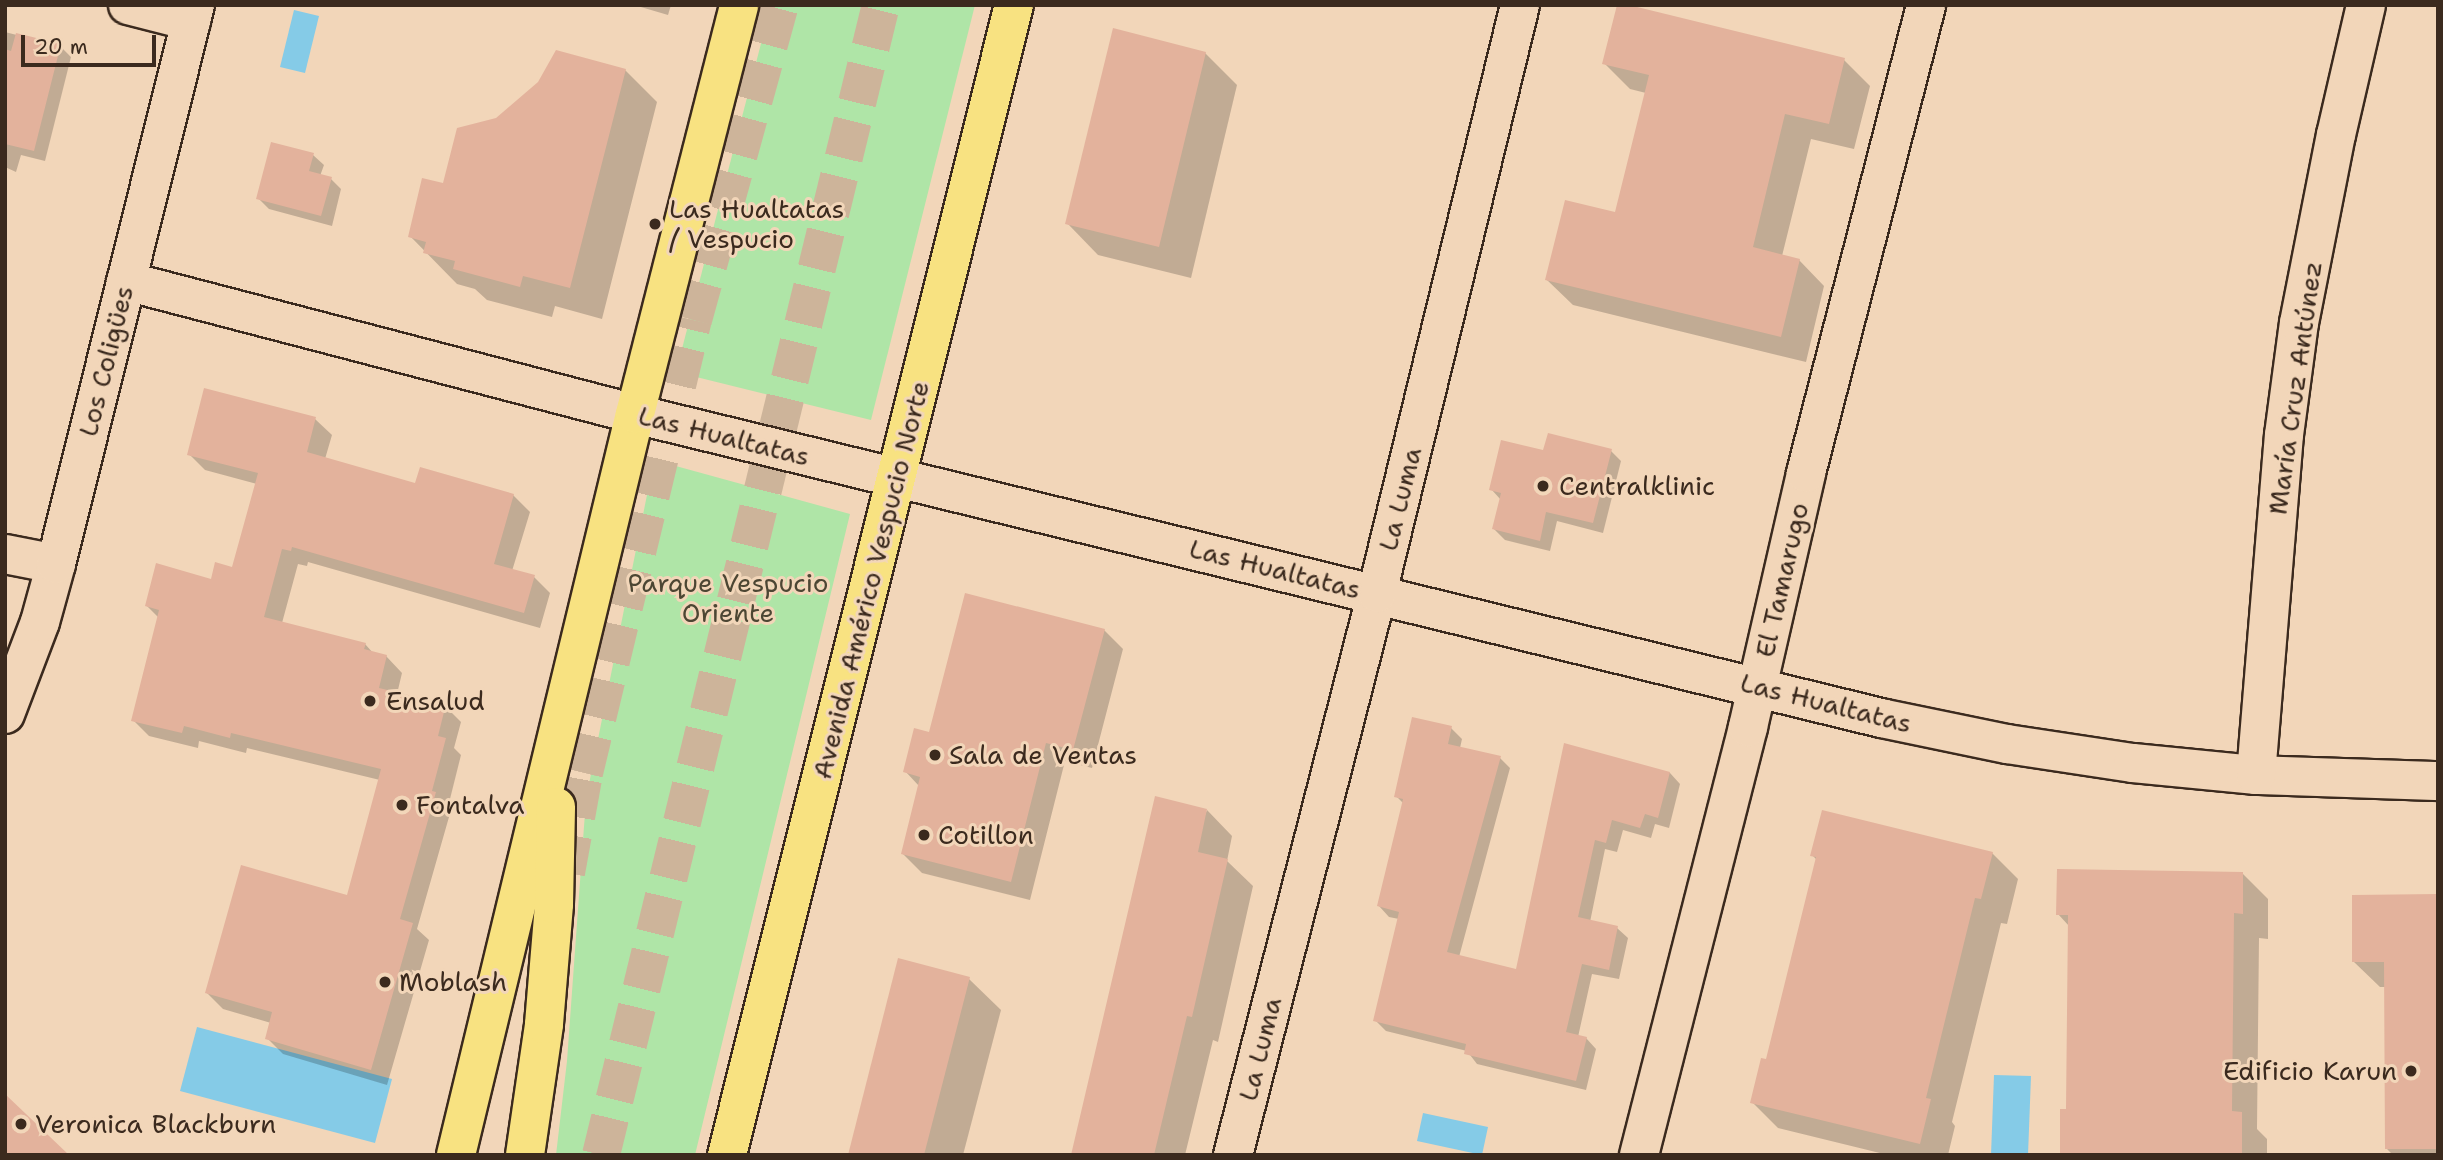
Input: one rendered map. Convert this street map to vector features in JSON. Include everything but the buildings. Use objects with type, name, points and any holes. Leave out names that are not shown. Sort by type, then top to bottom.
[{"type":"main road","points":[[456,1155],[635,414],[739,5]]},
{"type":"main road","name":"Avenida Américo Vespucio Norte","points":[[727,1155],[1014,5]]},
{"type":"main road","points":[[525,1155],[544,1024],[554,904],[558,732]]},
{"type":"street","points":[[128,5],[193,13]]},
{"type":"street","name":"La Luma","points":[[1233,1155],[1377,593],[1520,5]]},
{"type":"street","name":"El Tamarugo","points":[[1639,1155],[1757,686],[1807,473],[1926,5]]},
{"type":"street","name":"María Cruz Antúnez","points":[[2256,775],[2284,435],[2299,323],[2336,135],[2366,5]]},
{"type":"street","name":"Los Coligües","points":[[5,713],[40,622],[56,564],[193,13]]},
{"type":"street","name":"Las Hualtatas","points":[[125,281],[635,414],[1881,718],[2007,744],[2133,763],[2256,775],[2438,781]]},
{"type":"street","points":[[5,554],[56,564]]},
{"type":"green space","points":[[771,5],[975,5],[871,420],[676,372]]},
{"type":"green space","name":"Parque Vespucio Oriente","points":[[654,460],[850,514],[695,1155],[556,1155],[567,1061],[586,799]]},
{"type":"water","points":[[294,10],[319,16],[305,73],[280,67]]},
{"type":"water","points":[[197,1027],[392,1079],[375,1143],[180,1091]]},
{"type":"water","points":[[1994,1075],[2031,1076],[2028,1155],[1991,1155]]},
{"type":"water","points":[[1423,1113],[1488,1127],[1482,1155],[1417,1141]]},
{"type":"tunnel","points":[[566,873],[584,773],[693,320],[780,5]]},
{"type":"tunnel","points":[[601,1155],[881,5]]},
{"type":"place","name":"Las Hualtatas / Vespucio","points":[[655,224]]},
{"type":"place","name":"Centralklinic","points":[[1543,486]]},
{"type":"place","name":"Ensalud","points":[[370,701]]},
{"type":"place","name":"Sala de Ventas","points":[[935,755]]},
{"type":"place","name":"Fontalva","points":[[402,805]]},
{"type":"place","name":"Cotillon","points":[[924,835]]},
{"type":"place","name":"Moblash","points":[[385,982]]},
{"type":"place","name":"Edificio Karun","points":[[2411,1071]]},
{"type":"place","name":"Veronica Blackburn","points":[[21,1124]]}]
